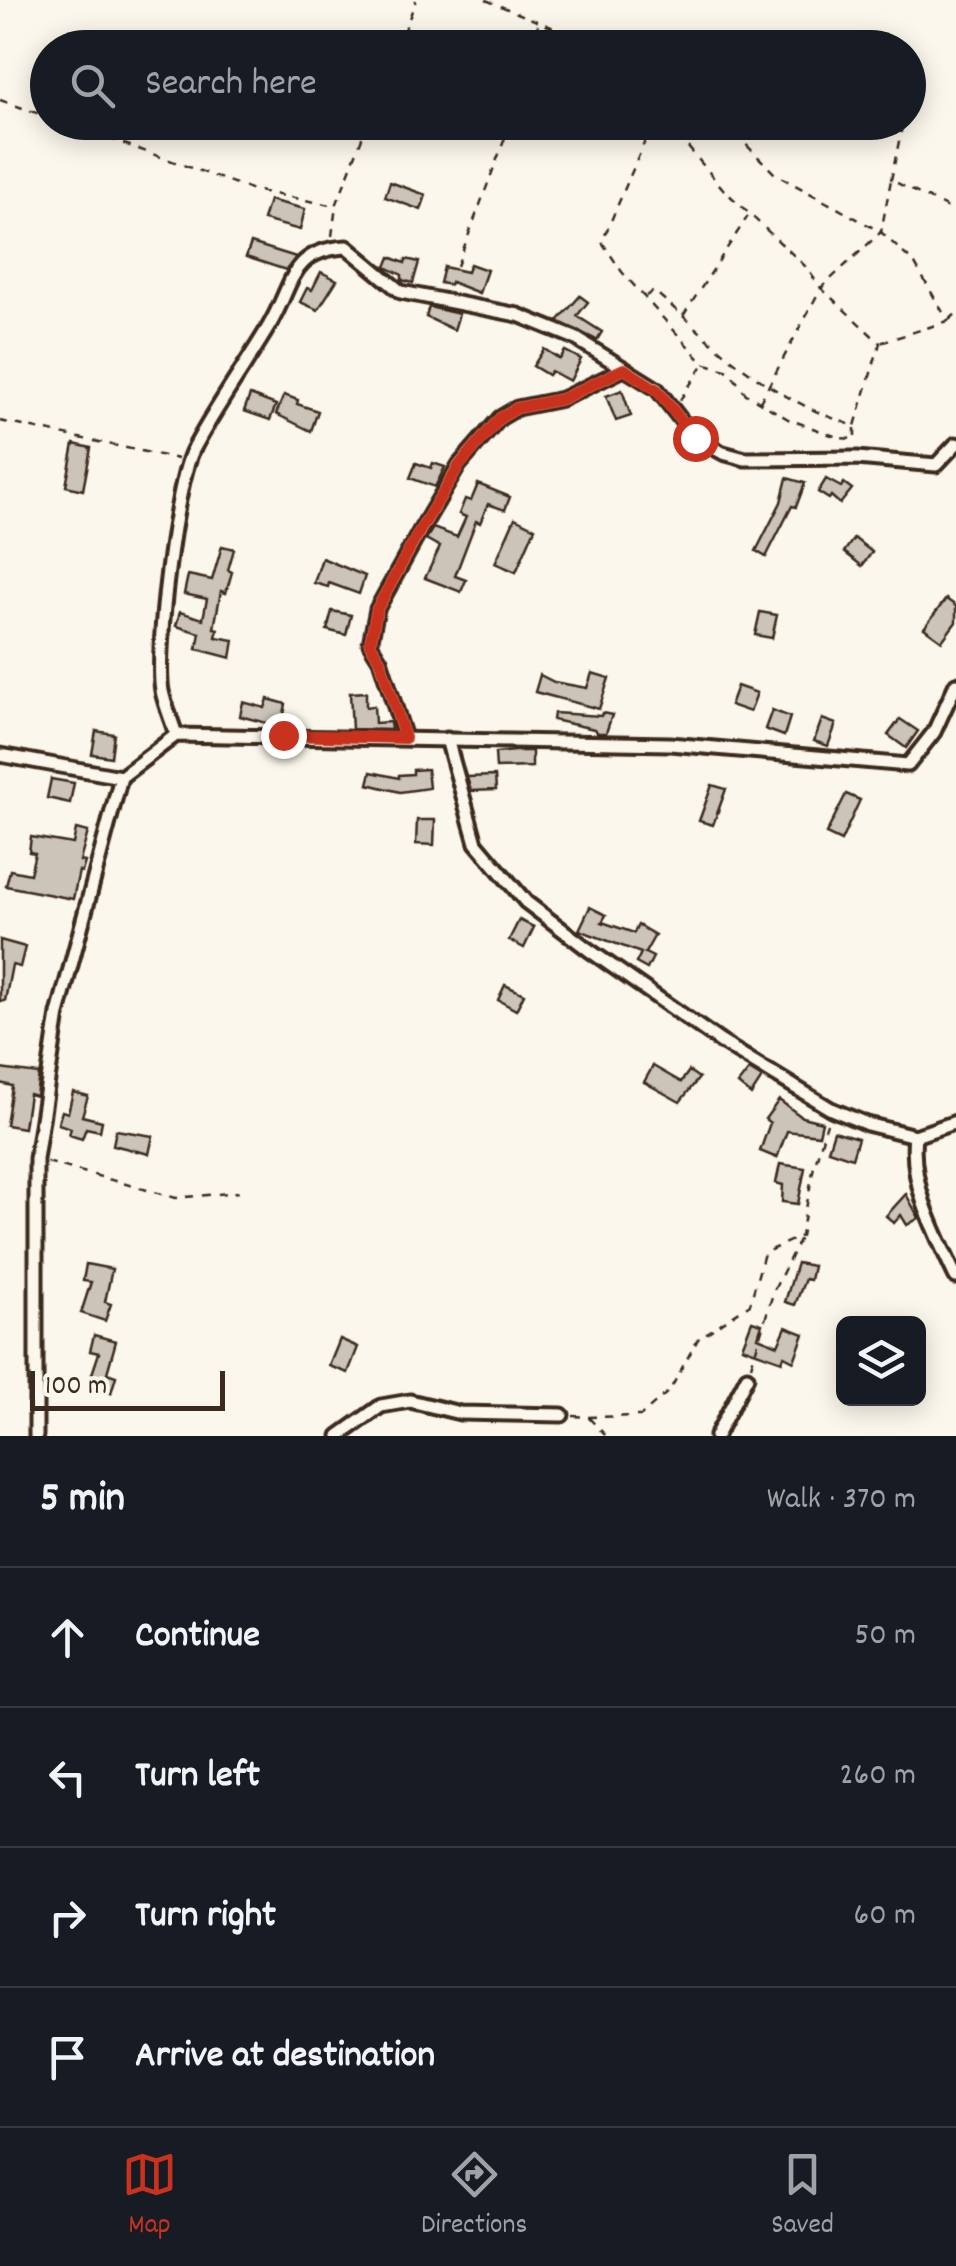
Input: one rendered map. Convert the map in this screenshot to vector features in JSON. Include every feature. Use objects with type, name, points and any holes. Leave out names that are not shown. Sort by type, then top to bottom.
[{"type":"street","points":[[176,735],[162,691],[160,664],[178,507],[189,461],[272,322],[296,272],[308,257],[330,248],[347,247],[360,255],[401,292],[518,315],[574,338],[657,390],[695,438],[722,453],[745,459],[857,458],[936,466],[956,444]]},
{"type":"street","points":[[405,738],[380,660],[370,644],[377,609],[420,530],[459,466],[500,418],[517,408],[562,399],[624,369]]},
{"type":"street","points":[[36,1436],[36,1159],[58,1014],[121,777],[176,735],[670,744],[908,765],[934,732],[956,684]]},
{"type":"street","points":[[447,740],[476,842],[526,902],[589,950],[721,1042],[831,1108],[867,1124],[915,1136],[956,1122]]},
{"type":"street","points":[[0,755],[121,777]]},
{"type":"street","points":[[915,1136],[925,1203],[956,1277]]},
{"type":"street","points":[[716,1436],[747,1377]]},
{"type":"street","points":[[339,1436],[381,1406],[410,1401],[460,1413],[562,1415]]},
{"type":"path","points":[[405,30],[416,0]]},
{"type":"path","points":[[486,0],[558,30]]},
{"type":"path","points":[[536,30],[538,22]]},
{"type":"path","points":[[0,100],[30,111]]},
{"type":"path","points":[[113,140],[253,190],[336,206]]},
{"type":"path","points":[[330,248],[336,206],[361,140]]},
{"type":"path","points":[[458,266],[504,140]]},
{"type":"path","points":[[646,140],[602,242],[643,297],[703,364],[729,370],[746,394],[788,419],[840,438],[855,439],[880,343]]},
{"type":"path","points":[[682,140],[749,214],[880,343]]},
{"type":"path","points":[[742,140],[775,174],[881,232],[915,264],[948,321]]},
{"type":"path","points":[[759,404],[822,288],[881,232],[899,140]]},
{"type":"path","points":[[891,180],[956,212]]},
{"type":"path","points":[[683,316],[749,214]]},
{"type":"path","points":[[643,297],[654,291],[720,352],[769,386],[813,412],[856,426]]},
{"type":"path","points":[[880,343],[948,321],[956,314]]},
{"type":"path","points":[[673,410],[703,364]]},
{"type":"path","points":[[0,421],[189,461]]},
{"type":"path","points":[[747,1377],[774,1290],[801,1236],[813,1170],[831,1108]]},
{"type":"path","points":[[36,1159],[176,1198],[238,1192]]},
{"type":"path","points":[[562,1415],[641,1416],[670,1390],[698,1339],[750,1304],[764,1253],[801,1236]]},
{"type":"path","points":[[588,1417],[606,1436]]},
{"type":"building","points":[[390,182],[426,195],[421,210],[385,197]]},
{"type":"building","points":[[269,200],[305,209],[300,230],[263,220]]},
{"type":"building","points":[[251,243],[296,257],[286,270],[246,257]]},
{"type":"building","points":[[390,257],[405,263],[406,259],[419,262],[413,283],[402,280],[402,275],[386,267]]},
{"type":"building","points":[[470,264],[487,270],[479,293],[451,282],[440,283],[444,267],[467,272]]},
{"type":"building","points":[[321,272],[337,280],[318,310],[300,302]]},
{"type":"building","points":[[580,296],[588,302],[577,316],[602,332],[597,340],[558,321]]},
{"type":"building","points":[[429,307],[459,314],[454,330],[426,317]]},
{"type":"building","points":[[544,349],[560,359],[565,351],[581,359],[570,381],[533,366]]},
{"type":"building","points":[[622,390],[631,416],[616,421],[606,396]]},
{"type":"building","points":[[250,395],[276,405],[270,420],[244,411]]},
{"type":"building","points":[[284,395],[318,411],[311,431],[276,414]]},
{"type":"building","points":[[74,444],[91,448],[83,490],[66,486]]},
{"type":"building","points":[[416,463],[445,467],[435,487],[410,478]]},
{"type":"building","points":[[787,478],[805,483],[796,507],[792,506],[766,557],[756,551],[781,502]]},
{"type":"building","points":[[826,479],[852,489],[840,504],[818,492]]},
{"type":"building","points":[[478,484],[510,497],[505,510],[488,504],[480,523],[476,521],[455,576],[466,580],[461,592],[425,578],[440,547],[426,539],[433,528],[457,537],[466,517],[459,514],[465,499],[471,501]]},
{"type":"building","points":[[515,518],[535,528],[516,572],[495,563]]},
{"type":"building","points":[[854,538],[872,552],[862,566],[844,552]]},
{"type":"building","points":[[222,546],[234,549],[228,570],[232,572],[226,593],[221,591],[214,628],[218,629],[216,637],[234,640],[231,658],[197,649],[200,633],[176,626],[180,612],[203,619],[207,599],[184,594],[188,575],[212,580]]},
{"type":"building","points":[[322,558],[365,576],[359,594],[329,583],[328,587],[314,583]]},
{"type":"building","points":[[946,599],[956,606],[956,622],[942,641],[924,628]]},
{"type":"building","points":[[332,611],[351,615],[346,635],[327,630]]},
{"type":"building","points":[[760,612],[777,615],[772,638],[755,635]]},
{"type":"building","points":[[592,673],[609,678],[599,709],[535,692],[540,675],[554,682],[587,688]]},
{"type":"building","points":[[737,686],[757,693],[750,712],[730,705]]},
{"type":"building","points":[[366,692],[366,707],[374,706],[375,723],[390,722],[391,730],[352,729],[350,693]]},
{"type":"building","points":[[268,699],[286,704],[284,714],[289,716],[285,728],[240,716],[243,702],[265,708]]},
{"type":"building","points":[[772,710],[790,717],[784,736],[765,729]]},
{"type":"building","points":[[554,713],[612,715],[606,733],[598,733],[553,720]]},
{"type":"building","points":[[822,719],[836,724],[828,746],[814,741]]},
{"type":"building","points":[[900,719],[918,731],[906,748],[888,735]]},
{"type":"building","points":[[96,731],[114,734],[111,757],[92,754]]},
{"type":"building","points":[[532,751],[532,767],[496,768],[495,753]]},
{"type":"building","points":[[427,769],[429,788],[400,792],[368,784],[371,772],[399,778],[413,774],[413,770]]},
{"type":"building","points":[[495,776],[496,790],[471,791],[467,777]]},
{"type":"building","points":[[51,779],[74,783],[70,803],[47,798]]},
{"type":"building","points":[[712,785],[726,789],[713,825],[699,821]]},
{"type":"building","points":[[846,794],[860,800],[841,841],[826,834]]},
{"type":"building","points":[[417,820],[435,820],[434,845],[416,844]]},
{"type":"building","points":[[76,829],[88,832],[80,861],[85,862],[73,899],[6,886],[10,870],[30,874],[35,853],[29,852],[31,837],[73,844]]},
{"type":"building","points":[[590,907],[606,915],[602,922],[634,933],[638,925],[655,935],[645,953],[653,957],[647,969],[636,963],[641,953],[579,930]]},
{"type":"building","points":[[519,920],[534,927],[524,948],[509,940]]},
{"type":"building","points":[[0,940],[25,947],[20,967],[12,965],[5,1001],[0,1001]]},
{"type":"building","points":[[505,985],[524,994],[516,1010],[498,1000]]},
{"type":"building","points":[[653,1066],[681,1082],[689,1071],[699,1078],[680,1102],[644,1082]]},
{"type":"building","points":[[0,1069],[39,1074],[36,1096],[29,1094],[24,1128],[6,1125],[12,1086],[0,1083]]},
{"type":"building","points":[[749,1070],[762,1078],[751,1095],[738,1084]]},
{"type":"building","points":[[73,1092],[88,1096],[82,1116],[102,1121],[100,1131],[86,1128],[82,1139],[69,1135],[71,1128],[58,1124],[62,1111],[68,1113]]},
{"type":"building","points":[[779,1100],[802,1117],[822,1122],[819,1135],[787,1131],[777,1158],[760,1151],[770,1123],[765,1119]]},
{"type":"building","points":[[116,1130],[153,1136],[149,1154],[113,1145]]},
{"type":"building","points":[[834,1131],[858,1138],[852,1158],[828,1150]]},
{"type":"building","points":[[780,1164],[805,1168],[798,1204],[782,1202],[783,1185],[776,1183]]},
{"type":"building","points":[[906,1194],[919,1218],[907,1225],[901,1215],[894,1223],[886,1216]]},
{"type":"building","points":[[797,1263],[813,1266],[810,1280],[805,1279],[795,1305],[785,1302]]},
{"type":"building","points":[[86,1264],[112,1269],[105,1302],[111,1304],[105,1321],[81,1313],[91,1282],[83,1281]]},
{"type":"building","points":[[752,1321],[762,1324],[758,1337],[778,1345],[786,1327],[804,1334],[794,1361],[784,1356],[782,1361],[742,1347]]},
{"type":"building","points":[[94,1335],[116,1341],[107,1373],[116,1376],[111,1393],[88,1386],[99,1353],[90,1351]]},
{"type":"building","points":[[340,1339],[358,1347],[348,1373],[329,1366]]},
{"type":"route","points":[[283,735],[405,738],[380,660],[370,644],[377,609],[459,466],[500,418],[517,408],[562,399],[624,369],[657,390],[695,438]]}]
